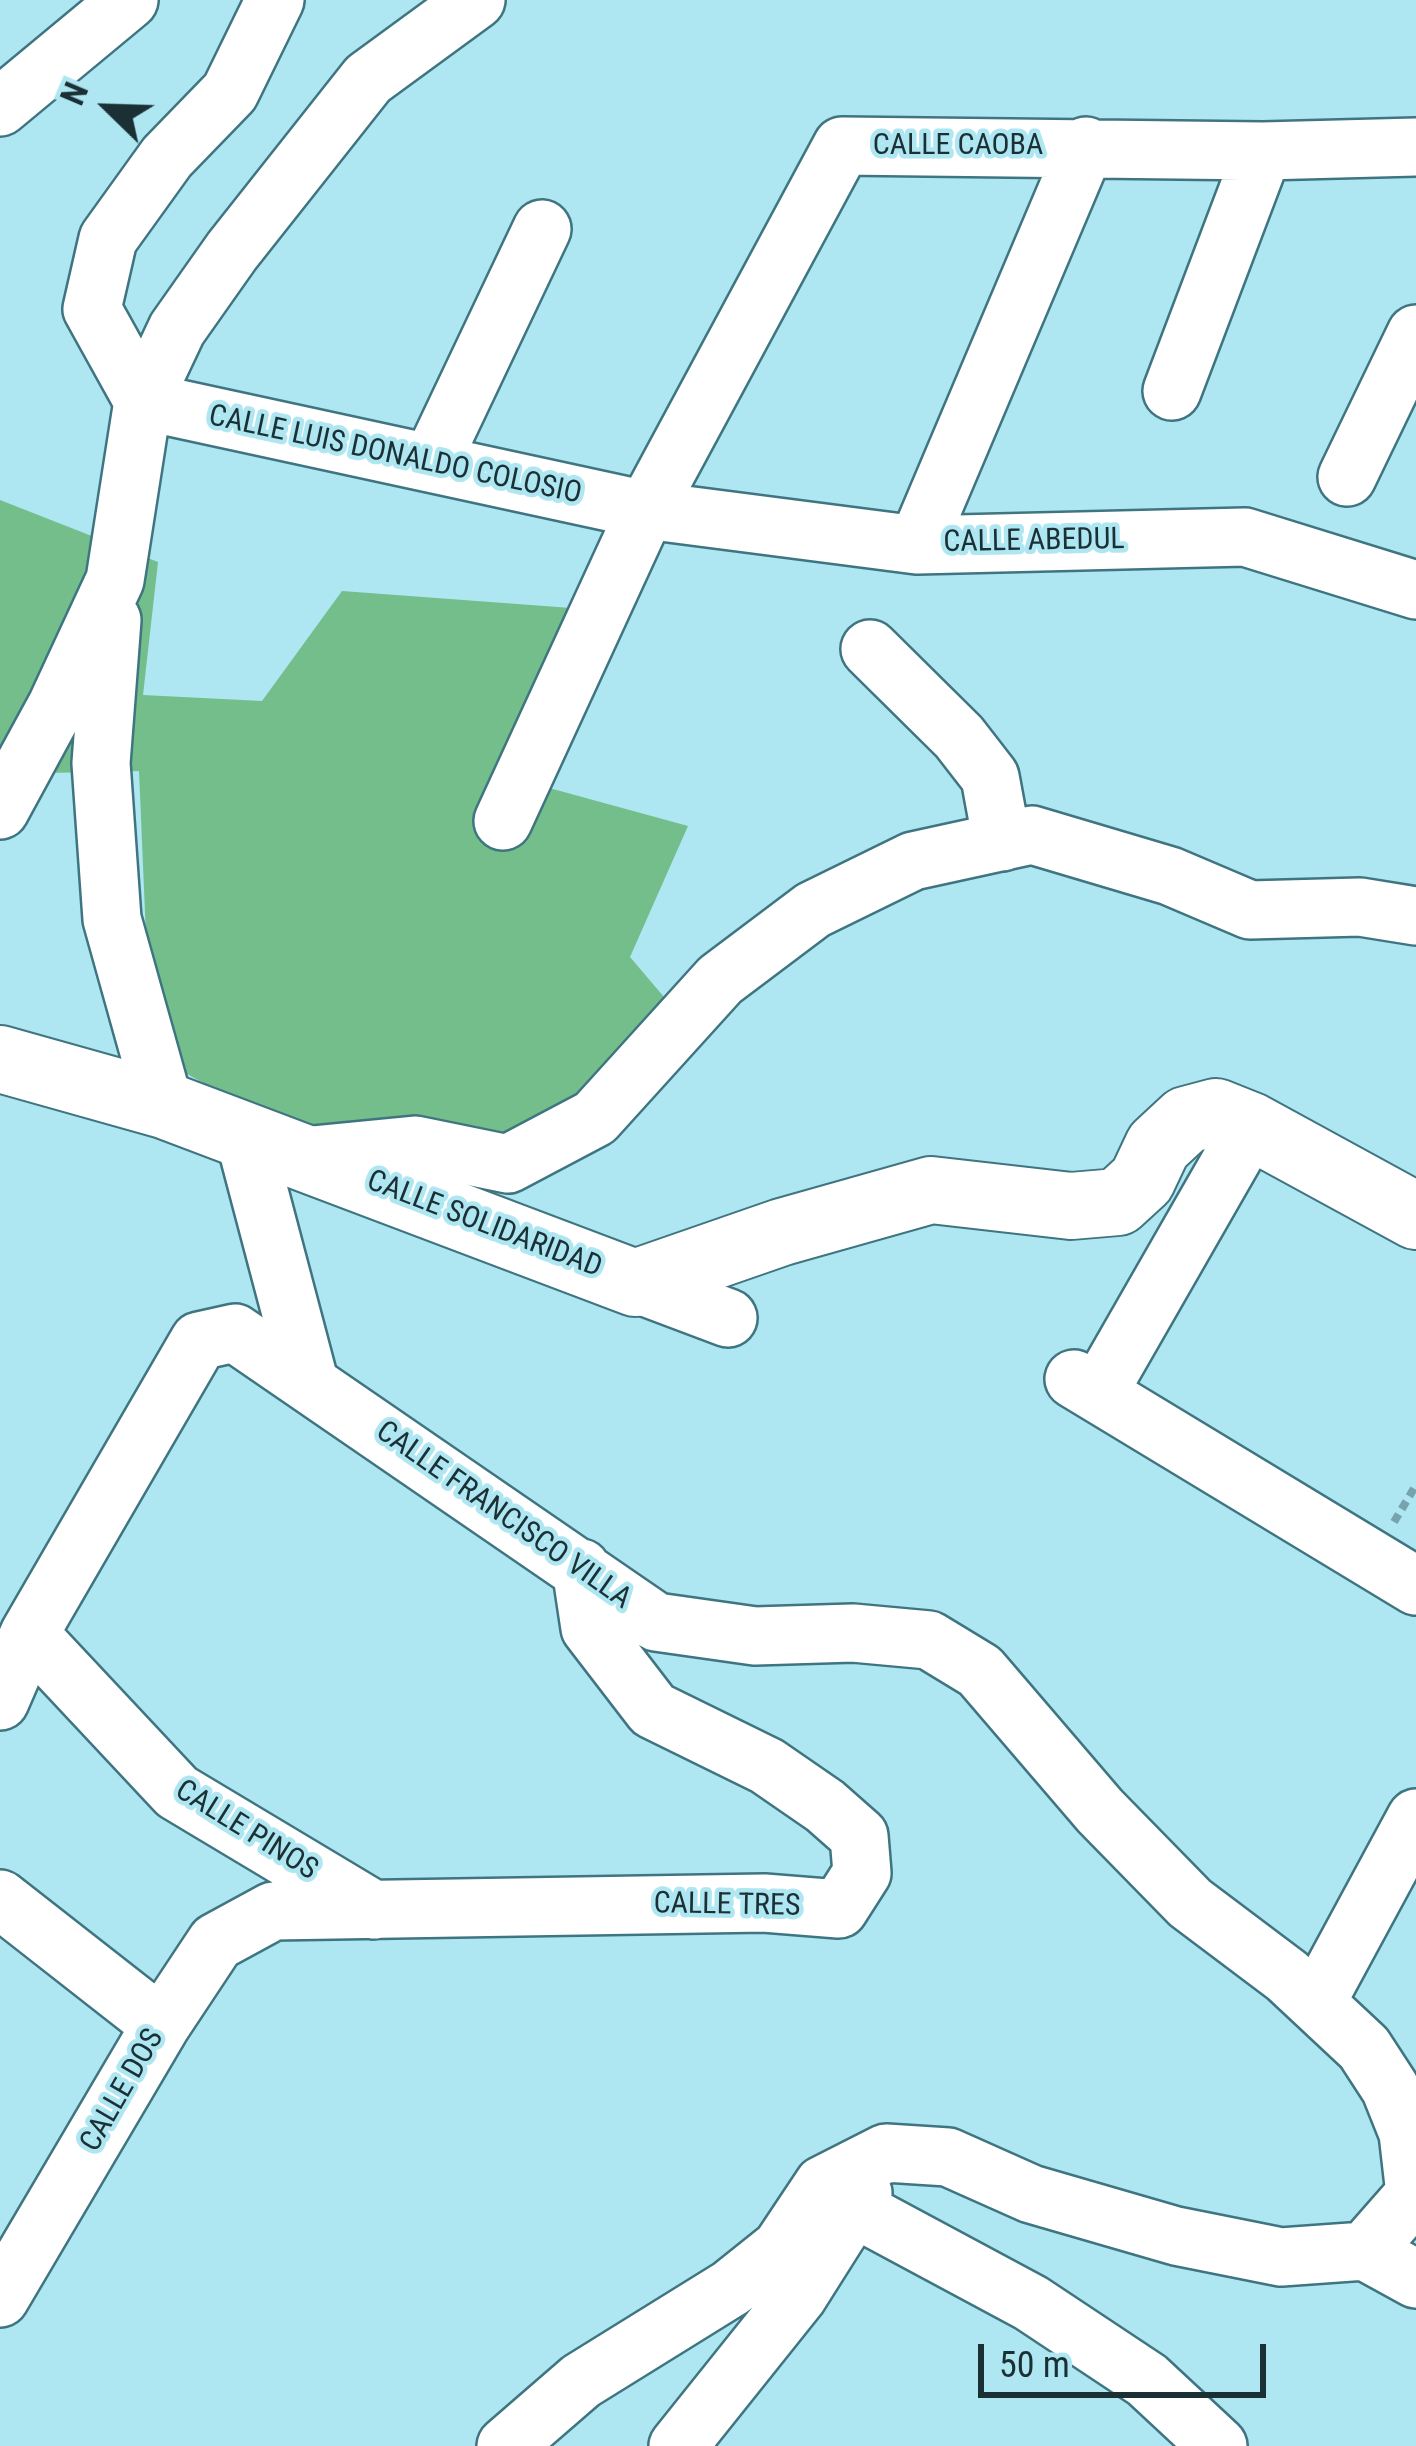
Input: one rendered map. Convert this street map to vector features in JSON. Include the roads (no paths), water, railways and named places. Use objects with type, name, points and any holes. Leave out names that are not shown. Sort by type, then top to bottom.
[{"type":"main road","name":"CALLE SOLIDARIDAD","points":[[0,1059],[164,1105],[635,1283],[782,1232],[932,1190],[1070,1206],[1118,1202],[1142,1180],[1158,1146],[1186,1120],[1233,1119]]},
{"type":"main road","points":[[1233,1119],[1416,1216]]},
{"type":"street","points":[[143,401],[92,309],[108,239],[167,157],[230,92],[275,0]]},
{"type":"street","points":[[164,1105],[112,919],[101,764],[115,580],[143,401],[177,329],[232,251],[368,79],[476,0]]},
{"type":"street","points":[[0,107],[116,6]]},
{"type":"street","name":"CALLE CAOBA","points":[[646,510],[842,146],[1416,148]]},
{"type":"street","points":[[917,545],[1086,146]]},
{"type":"street","points":[[1172,391],[1263,151]]},
{"type":"street","points":[[430,463],[542,229]]},
{"type":"street","points":[[1347,477],[1416,334]]},
{"type":"street","name":"CALLE LUIS DONALDO COLOSIO","points":[[143,401],[646,510]]},
{"type":"street","points":[[503,821],[646,510]]},
{"type":"street","name":"CALLE ABEDUL","points":[[646,510],[917,545],[1245,537],[1416,590]]},
{"type":"street","points":[[0,810],[57,705],[115,580]]},
{"type":"street","points":[[870,649],[959,737],[991,777],[1003,842]]},
{"type":"street","points":[[309,1382],[273,1146],[415,1144],[508,1164],[595,1118],[720,980],[813,910],[913,861],[1033,835],[1170,876],[1250,910],[1360,907],[1416,916]]},
{"type":"street","points":[[1233,1119],[1086,1386],[1416,1586]]},
{"type":"street","points":[[635,1283],[728,1318]]},
{"type":"street","name":"CALLE FRANCISCO VILLA","points":[[29,1634],[199,1341],[236,1333],[656,1622],[755,1636],[853,1633],[928,1640],[980,1672],[1100,1811],[1190,1903],[1316,2003],[1364,2048],[1390,2088],[1408,2133],[1415,2194],[1365,2252]]},
{"type":"street","name":"CALLE TRES","points":[[273,1911],[764,1903],[839,1909],[862,1874],[859,1836],[766,1766],[653,1710],[590,1628],[581,1568]]},
{"type":"street","points":[[0,1702],[29,1634]]},
{"type":"street","name":"CALLE PINOS","points":[[29,1634],[177,1792],[374,1910]]},
{"type":"street","points":[[1316,2003],[1416,1818]]},
{"type":"street","points":[[0,1899],[161,2026]]},
{"type":"street","name":"CALLE DOS","points":[[8,2270],[216,1942],[273,1911]]},
{"type":"street","points":[[678,2446],[798,2296],[886,2153]]},
{"type":"street","points":[[506,2446],[581,2381],[731,2288],[781,2248],[823,2185],[886,2153],[949,2157],[1030,2194],[1176,2236],[1280,2257],[1365,2252],[1416,2279]]},
{"type":"street","points":[[854,2209],[1031,2303],[1147,2380],[1218,2446]]}]
